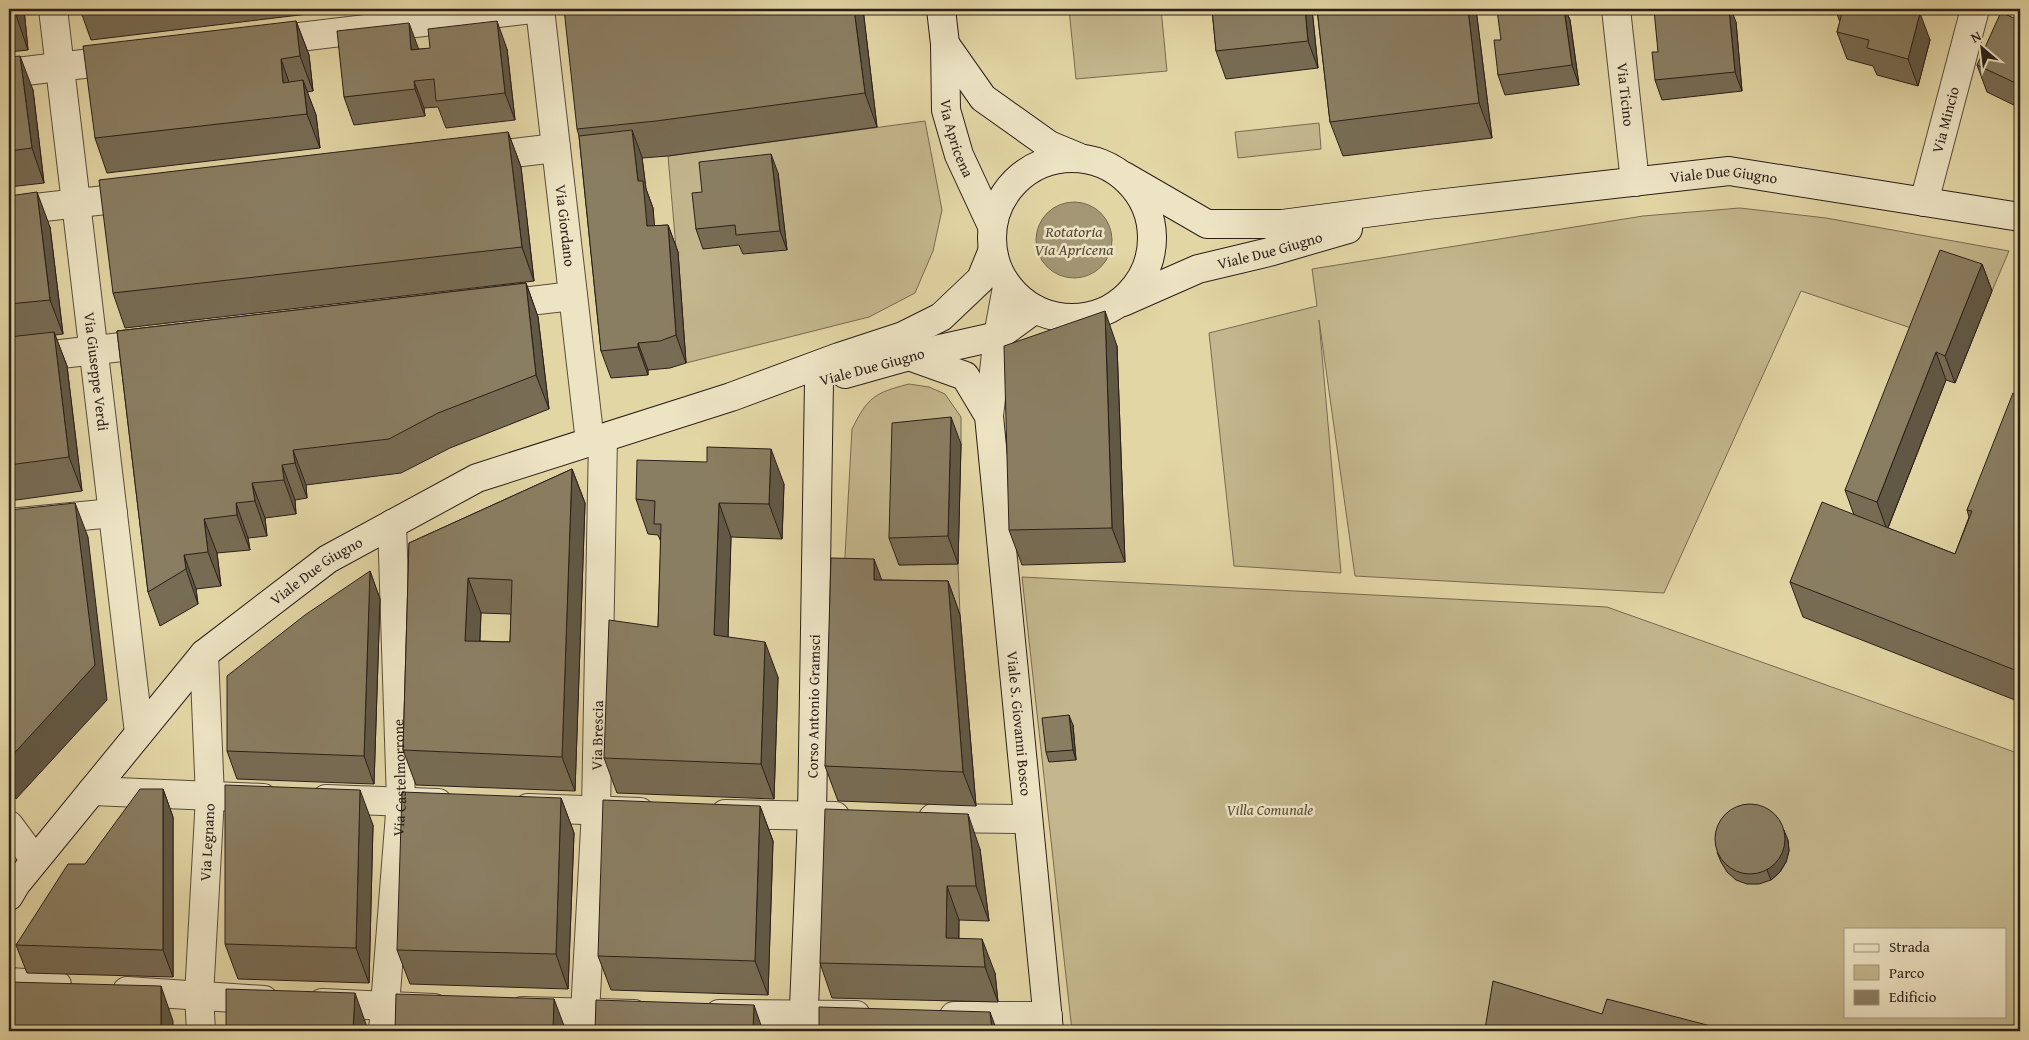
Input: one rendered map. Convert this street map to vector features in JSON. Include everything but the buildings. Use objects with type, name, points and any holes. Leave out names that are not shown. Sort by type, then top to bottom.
[{"type":"street","name":"Via Giuseppe Verdi","points":[[53,9],[140,733]]},
{"type":"street","points":[[237,45],[532,9]]},
{"type":"street","name":"Via Giordano","points":[[540,9],[573,296],[596,440]]},
{"type":"street","name":"Via Apricena","points":[[942,9],[946,44],[946,110],[959,156],[992,239]]},
{"type":"street","name":"Via Ticino","points":[[1616,9],[1635,182]]},
{"type":"street","name":"Via Mincio","points":[[1924,202],[1975,9]]},
{"type":"street","name":"Via Apricena","points":[[946,44],[983,98],[1049,145],[1079,158]]},
{"type":"street","points":[[9,73],[149,56]]},
{"type":"street","points":[[458,159],[556,148]]},
{"type":"street","name":"Viale Due Giugno","points":[[9,896],[35,860],[204,654],[328,559],[477,478],[731,398],[839,357],[903,336],[942,317],[981,279],[999,203],[1013,183],[1032,168],[1055,159],[1079,158],[1103,163],[1207,224],[1282,224],[1427,205],[1729,171],[2020,217]]},
{"type":"street","name":"Viale Due Giugno","points":[[1115,306],[1134,289],[1147,268],[1152,243],[1150,218],[1141,195],[1124,176]]},
{"type":"street","points":[[9,211],[164,193]]},
{"type":"street","name":"Viale Due Giugno","points":[[992,239],[998,271],[1008,287],[1020,300],[1035,310],[1062,318],[1090,316],[1198,269],[1270,252],[1427,205]]},
{"type":"street","name":"Viale S. Giovanni Bosco","points":[[1008,287],[998,336],[989,416],[1048,1024]]},
{"type":"street","points":[[475,307],[573,296]]},
{"type":"street","name":"Viale Due Giugno","points":[[731,398],[819,381],[909,356],[998,336],[1035,310]]},
{"type":"street","points":[[9,360],[182,340]]},
{"type":"street","name":"Viale S. Giovanni Bosco","points":[[909,356],[965,376],[989,416]]},
{"type":"street","name":"Corso Antonio Gramsci","points":[[803,1023],[812,816],[819,381]]},
{"type":"street","name":"Via Brescia","points":[[584,1022],[596,811],[596,440]]},
{"type":"street","points":[[9,523],[113,513]]},
{"type":"street","name":"Via Castelmorrone","points":[[383,1019],[401,801],[392,524]]},
{"type":"street","name":"Via Legnano","points":[[201,1031],[199,996],[210,797],[204,654]]},
{"type":"street","points":[[92,791],[210,797],[460,804]]},
{"type":"street","points":[[499,806],[665,813]]},
{"type":"street","points":[[704,814],[861,817]]},
{"type":"street","points":[[910,817],[1028,819]]},
{"type":"street","points":[[9,825],[35,860]]},
{"type":"street","points":[[9,982],[292,1001],[383,1019],[460,1009]]},
{"type":"street","points":[[498,1011],[584,1022],[654,1014]]},
{"type":"street","points":[[694,1014],[803,1023],[882,1015]]},
{"type":"street","points":[[930,1016],[1048,1024]]},
{"type":"green space","points":[[1069,9],[1161,9],[1167,71],[1076,79]]},
{"type":"green space","points":[[925,121],[942,210],[933,251],[915,293],[869,317],[686,363],[668,156]]},
{"type":"green space","points":[[1319,123],[1321,149],[1238,158],[1235,132]]},
{"type":"green space","points":[[1740,208],[1826,218],[2009,251],[1992,291],[1950,278],[1917,330],[1801,291],[1664,593],[1355,576],[1319,320],[1341,573],[1234,566],[1209,333],[1317,306],[1312,269],[1643,216]]},
{"type":"green space","points":[[909,384],[929,387],[945,394],[961,417],[961,444],[899,565],[958,564],[960,615],[843,593],[852,429],[863,410],[873,398],[888,390]]},
{"type":"green space","name":"Villa Comunale","points":[[1022,577],[1607,607],[2020,754],[2020,1031],[1072,1031]]},
{"type":"water","name":"Rotatoria Via Apricena","points":[[1067,202],[1081,202],[1095,208],[1106,219],[1112,233],[1109,255],[1101,267],[1081,278],[1067,278],[1053,272],[1042,261],[1036,247],[1036,233],[1042,219],[1053,208]]}]
